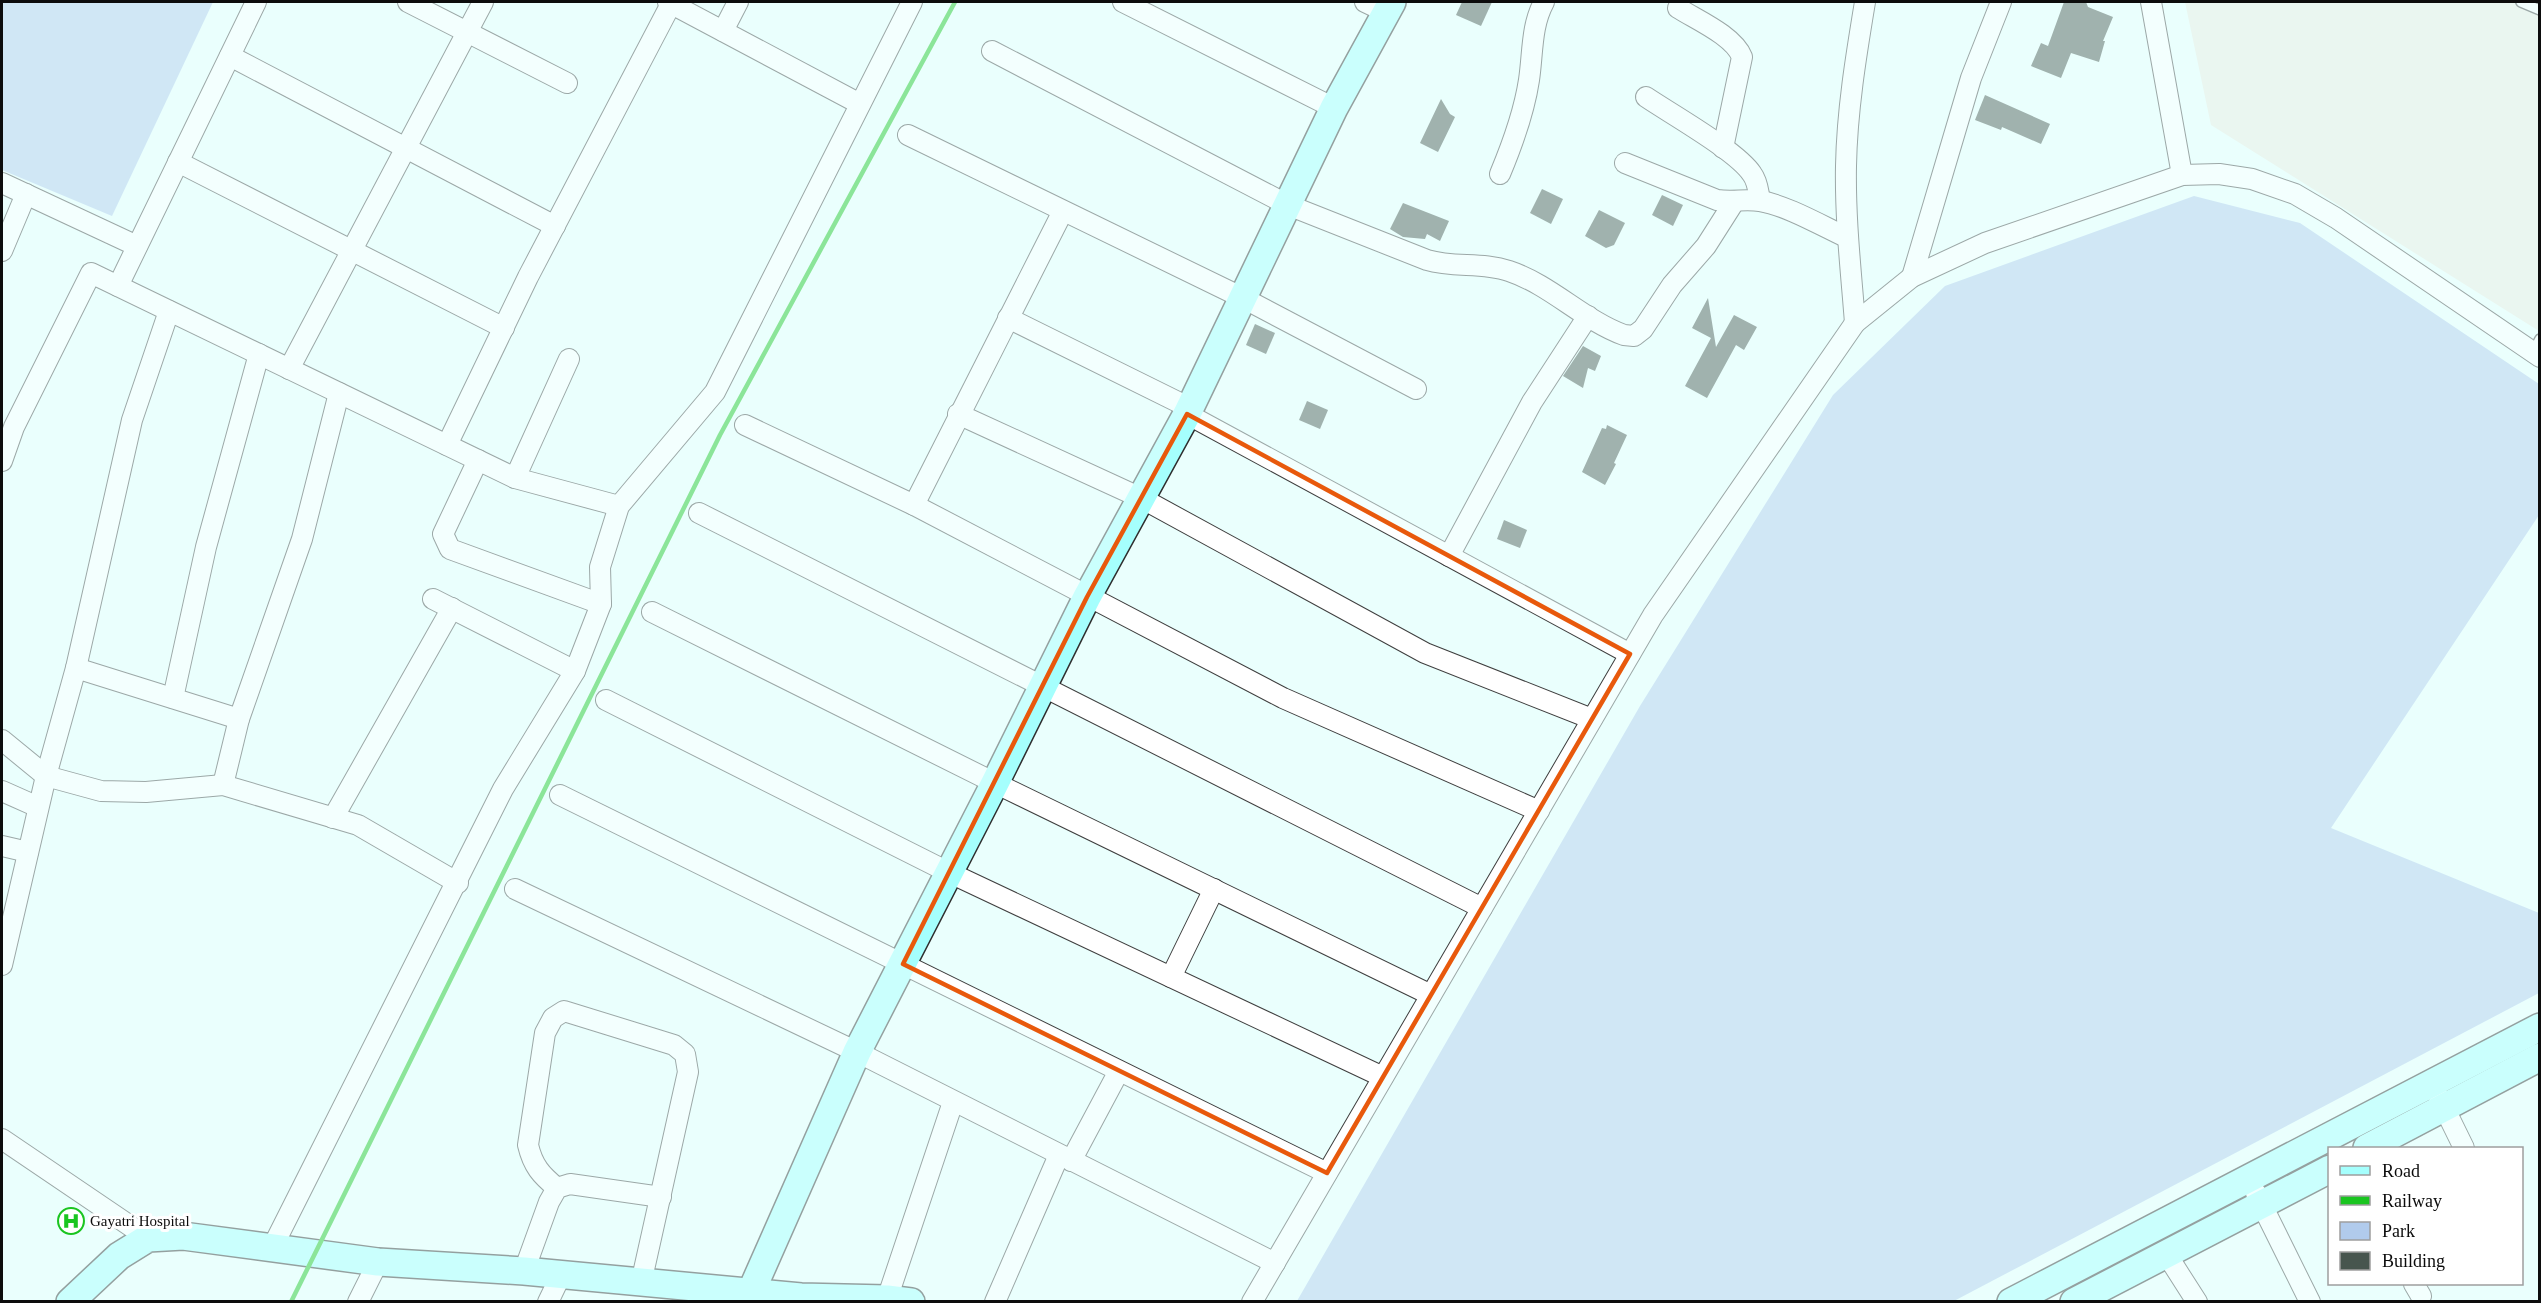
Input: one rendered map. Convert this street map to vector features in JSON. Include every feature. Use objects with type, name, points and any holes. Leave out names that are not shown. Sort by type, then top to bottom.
[{"type":"street","points":[[118,286],[256,2]]},
{"type":"street","points":[[408,2],[468,30],[567,83]]},
{"type":"street","points":[[290,369],[483,2]]},
{"type":"street","points":[[447,445],[555,226],[670,2],[860,104]]},
{"type":"street","points":[[723,31],[738,2]]},
{"type":"street","points":[[272,1248],[458,883],[503,789],[575,671],[602,604],[600,567],[619,506],[714,392],[912,2]]},
{"type":"street","points":[[1123,2],[1334,108]]},
{"type":"street","points":[[1500,174],[1518,131],[1529,79],[1536,21],[1545,2]]},
{"type":"street","points":[[1856,323],[1848,238],[1846,168],[1849,110],[1865,2]]},
{"type":"street","points":[[1912,277],[1971,78],[2001,2]]},
{"type":"street","points":[[2151,2],[2182,175]]},
{"type":"street","points":[[752,1292],[857,1052],[995,783],[1087,597],[1188,411],[1244,298],[1381,5]]},
{"type":"street","points":[[1678,8],[1729,40],[1738,47],[1742,57],[1723,148]]},
{"type":"street","points":[[992,51],[1288,205],[1427,260],[1445,265],[1487,265],[1511,272],[1613,331],[1634,336],[1643,329],[1672,285],[1706,246],[1734,202]]},
{"type":"street","points":[[230,56],[555,226]]},
{"type":"street","points":[[1646,97],[1723,148],[1751,171],[1756,181],[1760,201]]},
{"type":"street","points":[[908,135],[1244,298],[1416,389]]},
{"type":"street","points":[[178,162],[504,328]]},
{"type":"street","points":[[1625,163],[1718,200],[1760,201],[1776,205],[1848,238]]},
{"type":"street","points":[[1252,1302],[1653,615],[1856,323],[1912,277],[1985,243],[2182,175],[2230,176],[2252,179],[2295,194],[2336,218],[2537,349]]},
{"type":"street","points":[[2,183],[137,246]]},
{"type":"street","points":[[2,251],[26,194]]},
{"type":"street","points":[[914,505],[958,414],[1064,211]]},
{"type":"street","points":[[2,461],[14,427],[91,273],[515,478],[619,506]]},
{"type":"street","points":[[2,965],[7,919],[28,852],[76,668],[132,420],[170,311]]},
{"type":"street","points":[[1449,556],[1532,402],[1588,316]]},
{"type":"street","points":[[1008,318],[1188,411],[1630,654]]},
{"type":"street","points":[[173,698],[206,547],[259,354]]},
{"type":"street","points":[[515,478],[569,359]]},
{"type":"street","points":[[223,785],[239,719],[302,539],[339,393]]},
{"type":"street","points":[[958,414],[1141,498],[1425,653],[1592,719]]},
{"type":"street","points":[[746,425],[914,505],[1283,698],[1539,811]]},
{"type":"street","points":[[478,460],[443,534],[450,549],[602,604]]},
{"type":"street","points":[[699,513],[1482,908]]},
{"type":"street","points":[[433,598],[575,671]]},
{"type":"street","points":[[333,818],[452,608]]},
{"type":"street","points":[[652,612],[995,783],[1431,995]]},
{"type":"street","points":[[76,668],[239,719]]},
{"type":"street","points":[[606,700],[948,872],[1383,1077]]},
{"type":"street","points":[[2,740],[46,776],[101,791],[146,792],[223,785],[358,825],[458,883]]},
{"type":"street","points":[[2,792],[38,807]]},
{"type":"street","points":[[560,795],[1327,1173]]},
{"type":"street","points":[[2,846],[28,852]]},
{"type":"street","points":[[515,889],[857,1052],[1275,1263]]},
{"type":"street","points":[[1171,977],[1214,889]]},
{"type":"street","points":[[557,1188],[539,1173],[531,1160],[528,1145],[545,1033],[553,1018],[564,1011],[674,1045],[685,1054],[688,1072],[641,1283]]},
{"type":"street","points":[[2011,1302],[2074,1267],[2540,1027]]},
{"type":"street","points":[[2371,1147],[2444,1107],[2538,1062]]},
{"type":"street","points":[[995,1302],[1065,1158],[1119,1071]]},
{"type":"street","points":[[2431,1082],[2463,1147]]},
{"type":"street","points":[[70,1302],[119,1256],[148,1238],[183,1236],[378,1262],[561,1275],[752,1292],[799,1299],[899,1300],[953,1102]]},
{"type":"street","points":[[2,1139],[148,1238]]},
{"type":"street","points":[[2074,1267],[2082,1298],[2328,1170]]},
{"type":"street","points":[[2248,1177],[2310,1302]]},
{"type":"street","points":[[525,1272],[549,1202],[557,1188],[570,1184],[660,1197]]},
{"type":"street","points":[[2167,1255],[2197,1302]]},
{"type":"street","points":[[358,1302],[378,1262]]},
{"type":"street","points":[[548,1302],[561,1275]]},
{"type":"lane","points":[[2521,2],[2540,10]]},
{"type":"highlighted area","points":[[1187,414],[1630,654],[1327,1173],[903,964],[1087,597]]},
{"type":"shaded area","points":[[2185,2],[2539,2],[2539,331],[2211,125]]},
{"type":"green space","points":[[2,2],[213,2],[112,216],[2,170]]},
{"type":"green space","points":[[2194,196],[2300,223],[2539,384],[2539,515],[2331,828],[2539,913],[2539,993],[1954,1301],[1297,1301],[1640,706],[1833,395],[1945,286]]},
{"type":"building","points":[[1462,2],[1492,2],[1481,26],[1456,15]]},
{"type":"building","points":[[2064,2],[2086,2],[2088,7],[2113,17],[2103,41],[2105,41],[2099,62],[2071,53],[2061,78],[2031,66],[2041,43],[2048,46]]},
{"type":"building","points":[[1985,95],[2050,124],[2041,144],[2002,127],[2001,130],[1975,120]]},
{"type":"building","points":[[1441,99],[1450,114],[1455,117],[1438,152],[1420,143]]},
{"type":"building","points":[[1542,189],[1563,199],[1551,224],[1530,213]]},
{"type":"building","points":[[1662,195],[1683,205],[1673,226],[1652,215]]},
{"type":"building","points":[[1403,203],[1449,221],[1440,241],[1427,234],[1425,239],[1403,237],[1390,229]]},
{"type":"building","points":[[1599,210],[1625,223],[1614,245],[1606,248],[1585,236]]},
{"type":"building","points":[[1708,298],[1716,347],[1734,315],[1757,327],[1744,350],[1736,345],[1707,398],[1685,386],[1711,338],[1692,328]]},
{"type":"building","points":[[1255,324],[1275,333],[1266,354],[1246,345]]},
{"type":"building","points":[[1583,346],[1601,356],[1595,371],[1588,368],[1583,388],[1563,376]]},
{"type":"building","points":[[1307,401],[1328,410],[1320,429],[1299,420]]},
{"type":"building","points":[[1607,425],[1627,435],[1605,485],[1582,472],[1602,428],[1606,429]]},
{"type":"building","points":[[1504,520],[1527,530],[1520,548],[1497,539]]},
{"type":"railway","points":[[291,1302],[720,435],[955,2]]},
{"type":"place","name":"Gayatri Hospital","points":[[71,1221]]}]
